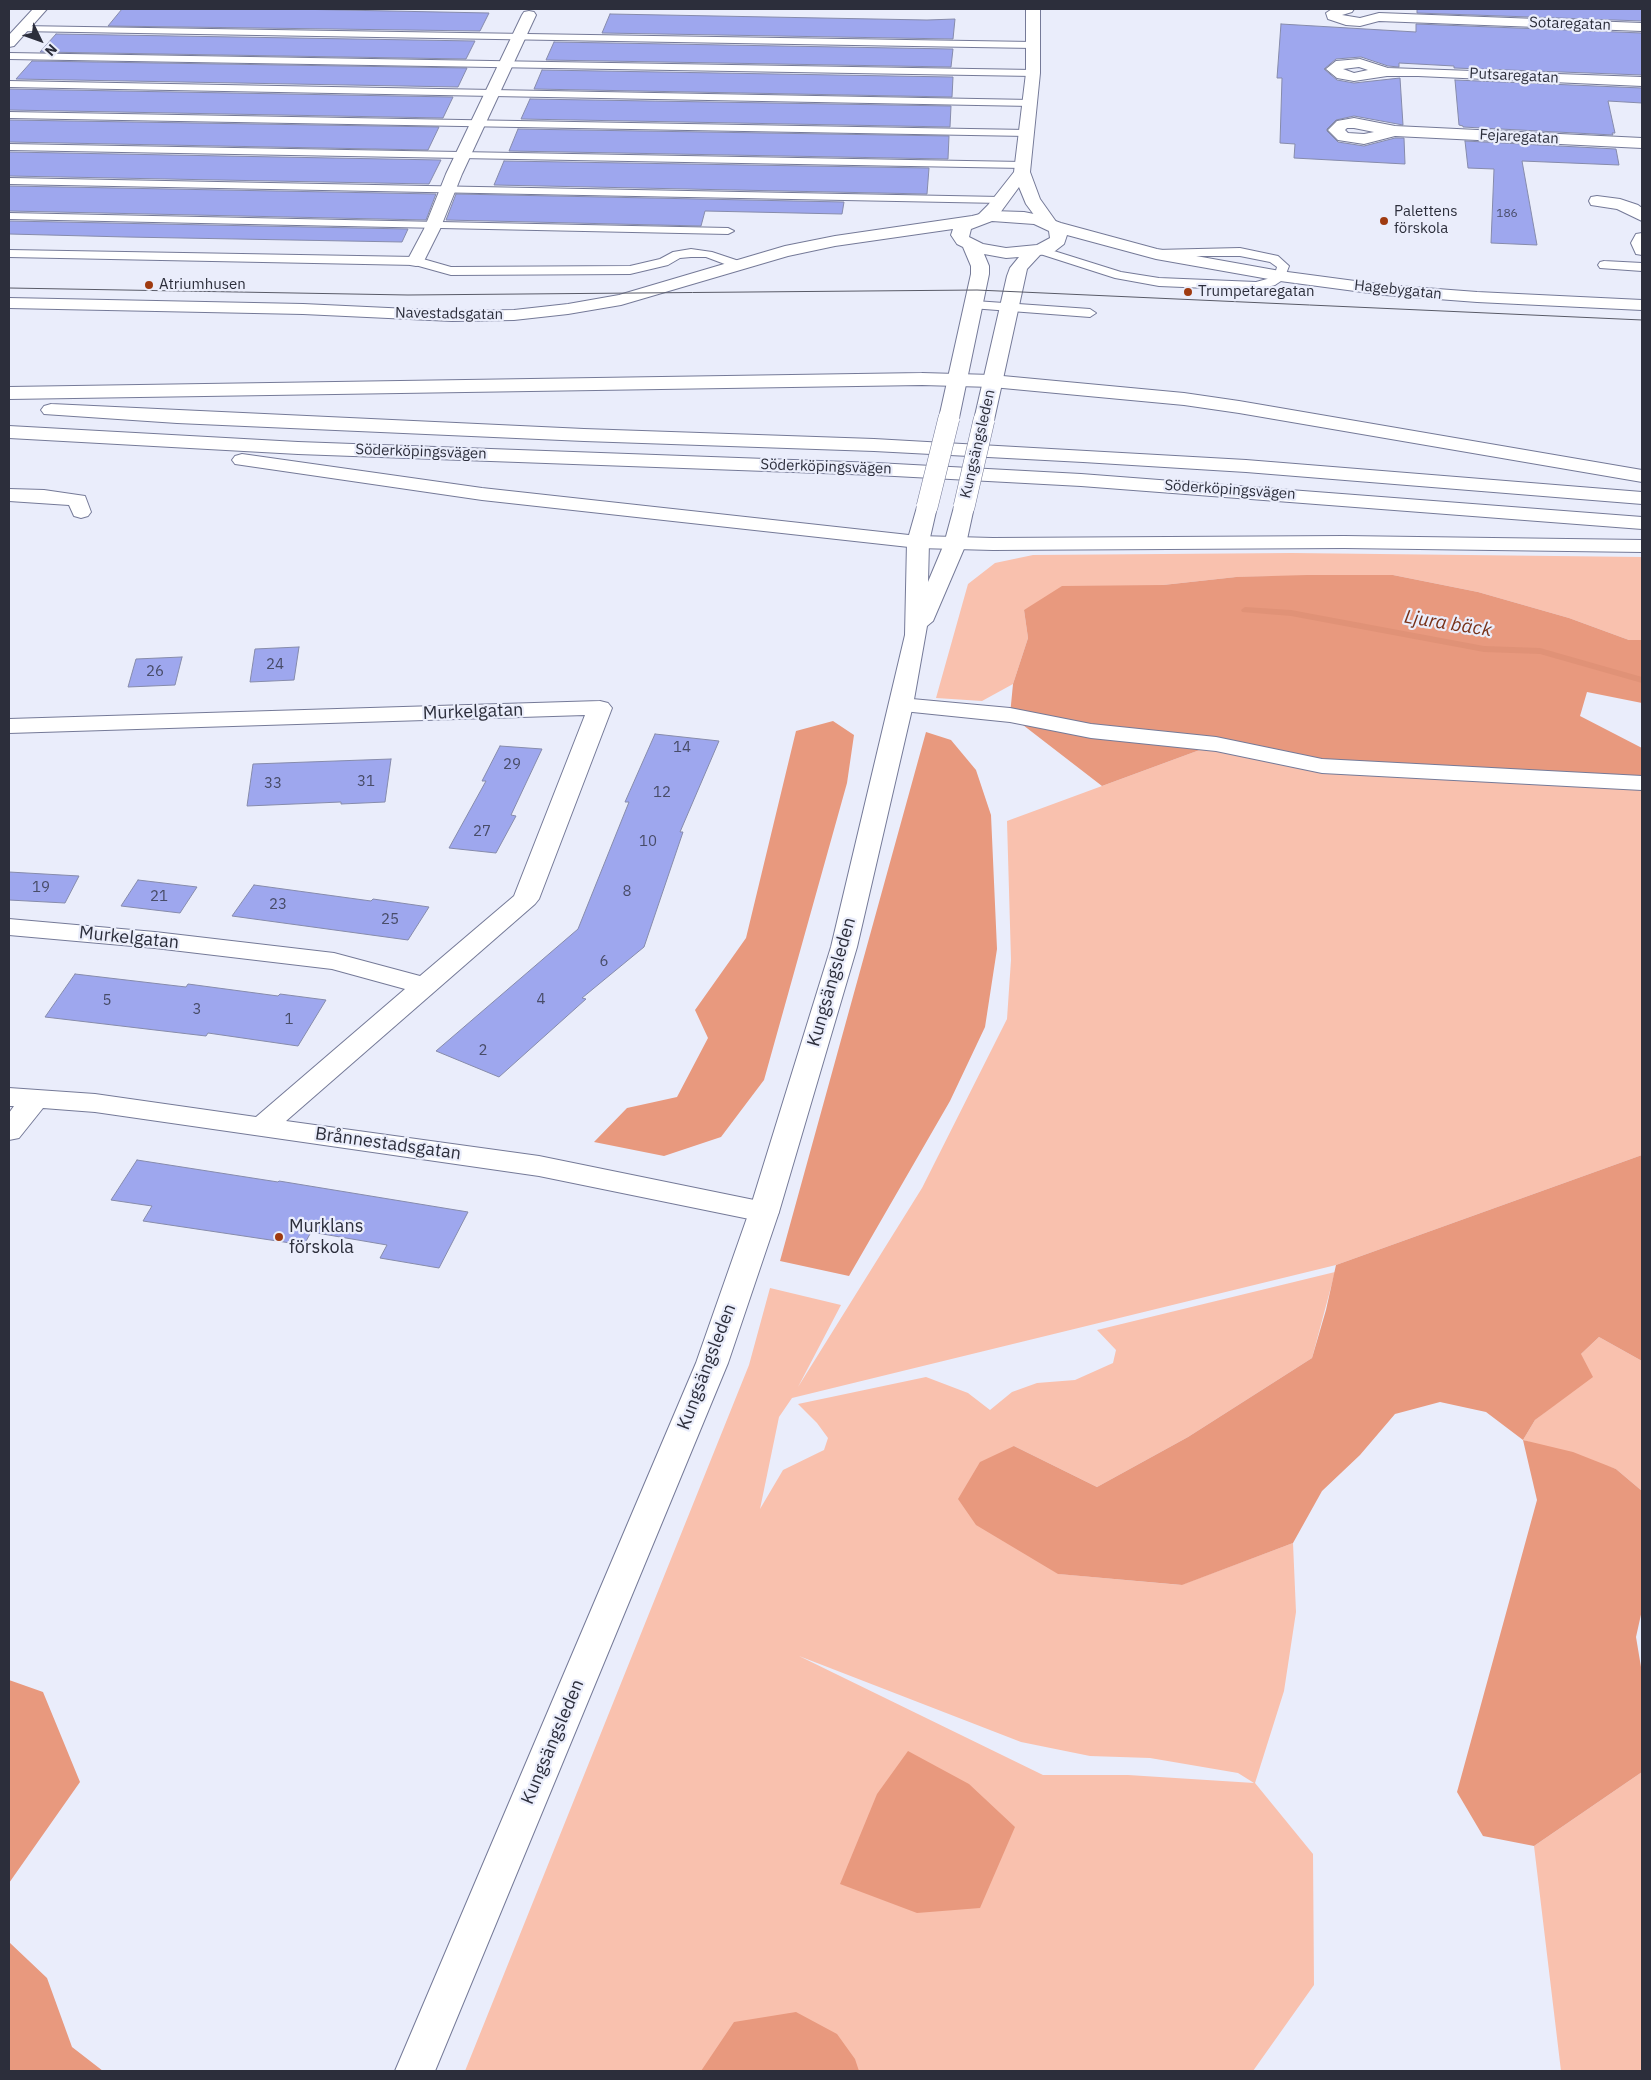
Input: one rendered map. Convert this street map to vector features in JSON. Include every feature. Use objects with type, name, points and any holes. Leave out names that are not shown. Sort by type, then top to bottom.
[{"type":"main road","points":[[1032,9],[1033,73],[1022,169],[1032,200],[1052,225]]},
{"type":"main road","name":"Sotaregatan","points":[[1347,9],[1333,13],[1333,16],[1346,21],[1360,22],[1379,17],[1642,27]]},
{"type":"main road","name":"Sotaregatan","points":[[1356,9],[1371,12],[1379,17]]},
{"type":"main road","points":[[9,43],[19,23],[36,13]]},
{"type":"main road","points":[[416,261],[463,155],[529,15]]},
{"type":"main road","name":"Putsaregatan","points":[[1387,72],[1642,82]]},
{"type":"main road","name":"Fejaregatan","points":[[1395,131],[1642,143]]},
{"type":"main road","points":[[969,244],[960,235],[961,230],[978,220],[1001,200],[1022,169]]},
{"type":"main road","points":[[1596,201],[1620,204],[1642,216]]},
{"type":"main road","name":"Navestadsgatan","points":[[9,304],[295,309],[452,316],[514,315],[568,310],[621,300],[785,251],[880,234],[1008,216],[1024,217],[1052,225]]},
{"type":"main road","name":"Kungsängsleden","points":[[916,635],[955,544],[1016,276],[1019,268],[1040,250],[1058,240],[1059,232],[1052,225]]},
{"type":"main road","name":"Hagebygatan","points":[[1052,225],[1156,254],[1280,276],[1385,290],[1477,297],[1642,304]]},
{"type":"main road","name":"Navestadsgatan","points":[[880,234],[933,238],[969,244],[991,252],[1006,253],[1040,250]]},
{"type":"main road","points":[[1642,238],[1640,243],[1642,250]]},
{"type":"main road","name":"Kungsängsleden","points":[[415,2071],[708,1372],[764,1212],[844,947],[916,635],[918,542],[975,306],[980,266],[969,244]]},
{"type":"main road","name":"Hagebygatan","points":[[1040,250],[1156,254]]},
{"type":"main road","points":[[9,393],[700,382],[992,381],[1221,404],[1642,476]]},
{"type":"main road","name":"Söderköpingsvägen","points":[[9,407],[187,418],[874,444],[1246,466],[1642,498]]},
{"type":"main road","name":"Söderköpingsvägen","points":[[9,432],[629,461],[876,469],[1081,480],[1642,523]]},
{"type":"main road","points":[[84,437],[473,492],[667,516],[918,542],[955,544],[1344,542],[1642,546]]},
{"type":"main road","points":[[9,495],[44,496],[78,500],[81,512]]},
{"type":"main road","points":[[901,705],[1010,715],[1090,731],[1216,744],[1322,766],[1642,783]]},
{"type":"main road","name":"Murkelgatan","points":[[9,726],[600,708],[526,899],[263,1126]]},
{"type":"main road","name":"Murkelgatan","points":[[9,927],[155,940],[334,961],[426,986]]},
{"type":"main road","points":[[9,1131],[22,1098]]},
{"type":"main road","name":"Brånnestadsgatan","points":[[22,1098],[95,1103],[540,1166],[764,1212]]},
{"type":"lane","points":[[19,23],[519,37],[1033,45]]},
{"type":"lane","points":[[9,56],[1033,73]]},
{"type":"lane","points":[[9,84],[1031,103]]},
{"type":"lane","points":[[9,115],[1027,133]]},
{"type":"lane","points":[[9,147],[463,155],[1022,169]]},
{"type":"lane","points":[[9,181],[1001,200]]},
{"type":"lane","points":[[9,216],[728,231]]},
{"type":"lane","points":[[1040,250],[1119,275],[1159,282],[1256,286],[1271,282],[1280,276]]},
{"type":"lane","points":[[9,254],[416,261],[452,271],[630,270],[664,262],[677,255],[692,253],[708,254],[738,265]]},
{"type":"lane","points":[[1604,265],[1642,267]]},
{"type":"lane","points":[[975,306],[1090,313]]},
{"type":"shaded area","points":[[1292,553],[1642,557],[1642,640],[1629,640],[1569,618],[1478,592],[1393,575],[1236,577],[1163,585],[1024,610],[1028,638],[1013,684],[982,701],[936,698],[968,584],[995,563],[1033,555]]},
{"type":"shaded area","points":[[1393,575],[1478,592],[1569,618],[1629,640],[1642,640],[1642,703],[1587,692],[1580,716],[1642,748],[1642,783],[1322,766],[1216,744],[1102,786],[1010,715],[1013,684],[1028,638],[1024,610],[1062,586],[1163,585],[1236,577]]},
{"type":"shaded area","points":[[833,721],[854,735],[847,783],[764,1080],[721,1137],[664,1156],[594,1142],[627,1108],[677,1097],[708,1038],[695,1010],[746,938],[796,731]]},
{"type":"shaded area","points":[[926,732],[951,740],[976,770],[991,815],[997,949],[985,1027],[950,1101],[849,1276],[780,1261]]},
{"type":"shaded area","points":[[1216,744],[1642,783],[1642,1155],[1336,1265],[792,1398],[779,1417],[760,1509],[783,1470],[824,1450],[828,1438],[817,1423],[798,1404],[926,1377],[968,1393],[990,1410],[1012,1392],[1037,1383],[1075,1380],[1113,1363],[1116,1350],[1097,1330],[1335,1272],[1312,1358],[1188,1437],[1097,1487],[1014,1446],[1021,1550],[1059,1574],[1181,1585],[1293,1543],[1296,1612],[1284,1691],[1255,1783],[1313,1854],[1314,1985],[1253,2071],[465,2071],[749,1365],[770,1288],[841,1305],[798,1387],[922,1188],[1007,1019],[1011,960],[1007,821]],"holes":[[[799,1656],[1021,1742],[1090,1756],[1150,1758],[1238,1773],[1254,1783],[1128,1775],[1043,1775]]]},
{"type":"shaded area","points":[[1642,1155],[1642,1361],[1599,1337],[1581,1354],[1593,1377],[1535,1420],[1523,1440],[1486,1412],[1440,1402],[1395,1414],[1360,1455],[1322,1491],[1293,1543],[1182,1585],[1058,1574],[976,1525],[958,1499],[980,1462],[1014,1446],[1097,1487],[1188,1437],[1312,1358],[1326,1310],[1336,1265]]},
{"type":"shaded area","points":[[1599,1337],[1642,1361],[1642,1491],[1616,1469],[1523,1440],[1535,1420],[1563,1398],[1581,1354]]},
{"type":"shaded area","points":[[1523,1440],[1573,1452],[1616,1469],[1642,1491],[1642,1610],[1636,1637],[1642,1673],[1642,1772],[1534,1846],[1483,1836],[1457,1792],[1537,1500]]},
{"type":"shaded area","points":[[9,1680],[43,1692],[80,1782],[9,1883]]},
{"type":"shaded area","points":[[908,1751],[969,1784],[1015,1827],[980,1908],[917,1913],[840,1884],[877,1794]]},
{"type":"shaded area","points":[[1642,1772],[1642,2071],[1561,2071],[1534,1846]]},
{"type":"shaded area","points":[[9,1942],[47,1978],[72,2047],[103,2071],[9,2071]]},
{"type":"shaded area","points":[[796,2012],[837,2034],[855,2059],[859,2071],[701,2071],[734,2022]]},
{"type":"building","points":[[122,9],[291,9],[489,13],[480,31],[108,26]]},
{"type":"building","points":[[1417,9],[1642,9],[1642,21],[1417,13]]},
{"type":"building","points":[[610,14],[955,19],[953,39],[602,33]]},
{"type":"building","points":[[1281,24],[1416,32],[1416,24],[1642,33],[1642,75],[1454,68],[1454,66],[1399,63],[1399,67],[1388,66],[1361,57],[1336,59],[1324,69],[1337,80],[1354,83],[1400,78],[1403,125],[1354,116],[1336,120],[1327,131],[1338,142],[1364,146],[1395,138],[1404,138],[1405,164],[1294,158],[1295,144],[1280,143],[1282,78],[1277,78]]},
{"type":"building","points":[[56,34],[475,41],[466,59],[40,52]]},
{"type":"building","points":[[554,42],[953,49],[951,67],[546,60]]},
{"type":"building","points":[[32,61],[467,68],[458,87],[16,79]]},
{"type":"building","points":[[542,70],[953,77],[952,97],[534,89]]},
{"type":"building","points":[[1455,80],[1642,88],[1642,103],[1608,101],[1615,133],[1612,133],[1613,135],[1463,127],[1459,125]]},
{"type":"building","points":[[9,89],[453,97],[443,118],[9,110]]},
{"type":"building","points":[[530,99],[951,106],[950,127],[521,119]]},
{"type":"building","points":[[9,120],[439,127],[428,150],[9,142]]},
{"type":"building","points":[[518,129],[949,136],[948,159],[509,151]]},
{"type":"building","points":[[1465,141],[1616,149],[1619,165],[1522,161],[1537,245],[1491,243],[1494,169],[1468,168]]},
{"type":"building","points":[[9,152],[441,160],[429,184],[9,176]]},
{"type":"building","points":[[504,161],[929,168],[927,194],[494,185]]},
{"type":"building","points":[[9,186],[436,194],[426,220],[9,211]]},
{"type":"building","points":[[456,194],[844,202],[842,214],[705,211],[701,226],[446,220]]},
{"type":"building","points":[[9,221],[408,229],[402,242],[126,237],[9,234]]},
{"type":"building","points":[[299,647],[294,680],[250,682],[255,649]]},
{"type":"building","points":[[182,657],[175,685],[128,687],[136,659]]},
{"type":"building","points":[[655,734],[719,741],[680,832],[683,832],[644,947],[582,998],[586,999],[499,1077],[436,1051],[578,929],[629,802],[625,802]]},
{"type":"building","points":[[500,746],[542,749],[511,815],[516,816],[496,853],[449,848],[486,781],[482,781]]},
{"type":"building","points":[[391,759],[385,802],[247,806],[253,764]]},
{"type":"building","points":[[9,872],[79,876],[65,903],[9,900]]},
{"type":"building","points":[[138,880],[197,887],[180,913],[121,906]]},
{"type":"building","points":[[254,885],[429,907],[408,940],[232,916]]},
{"type":"building","points":[[75,974],[186,987],[188,984],[278,996],[280,994],[326,1000],[298,1046],[208,1033],[206,1036],[45,1017]]},
{"type":"building","points":[[137,1160],[468,1212],[439,1268],[380,1258],[387,1245],[311,1232],[304,1245],[143,1221],[152,1206],[111,1200]]},
{"type":"waterway","name":"Ljura bäck","points":[[1245,610],[1291,613],[1484,649],[1540,651],[1642,680]]},
{"type":"tram line","points":[[9,288],[408,295],[977,290],[1642,320]]},
{"type":"place","name":"Palettens förskola","points":[[1384,221]]},
{"type":"place","name":"Atriumhusen","points":[[149,285]]},
{"type":"place","name":"Trumpetaregatan","points":[[1188,292]]},
{"type":"place","name":"Murklans förskola","points":[[279,1237]]}]
